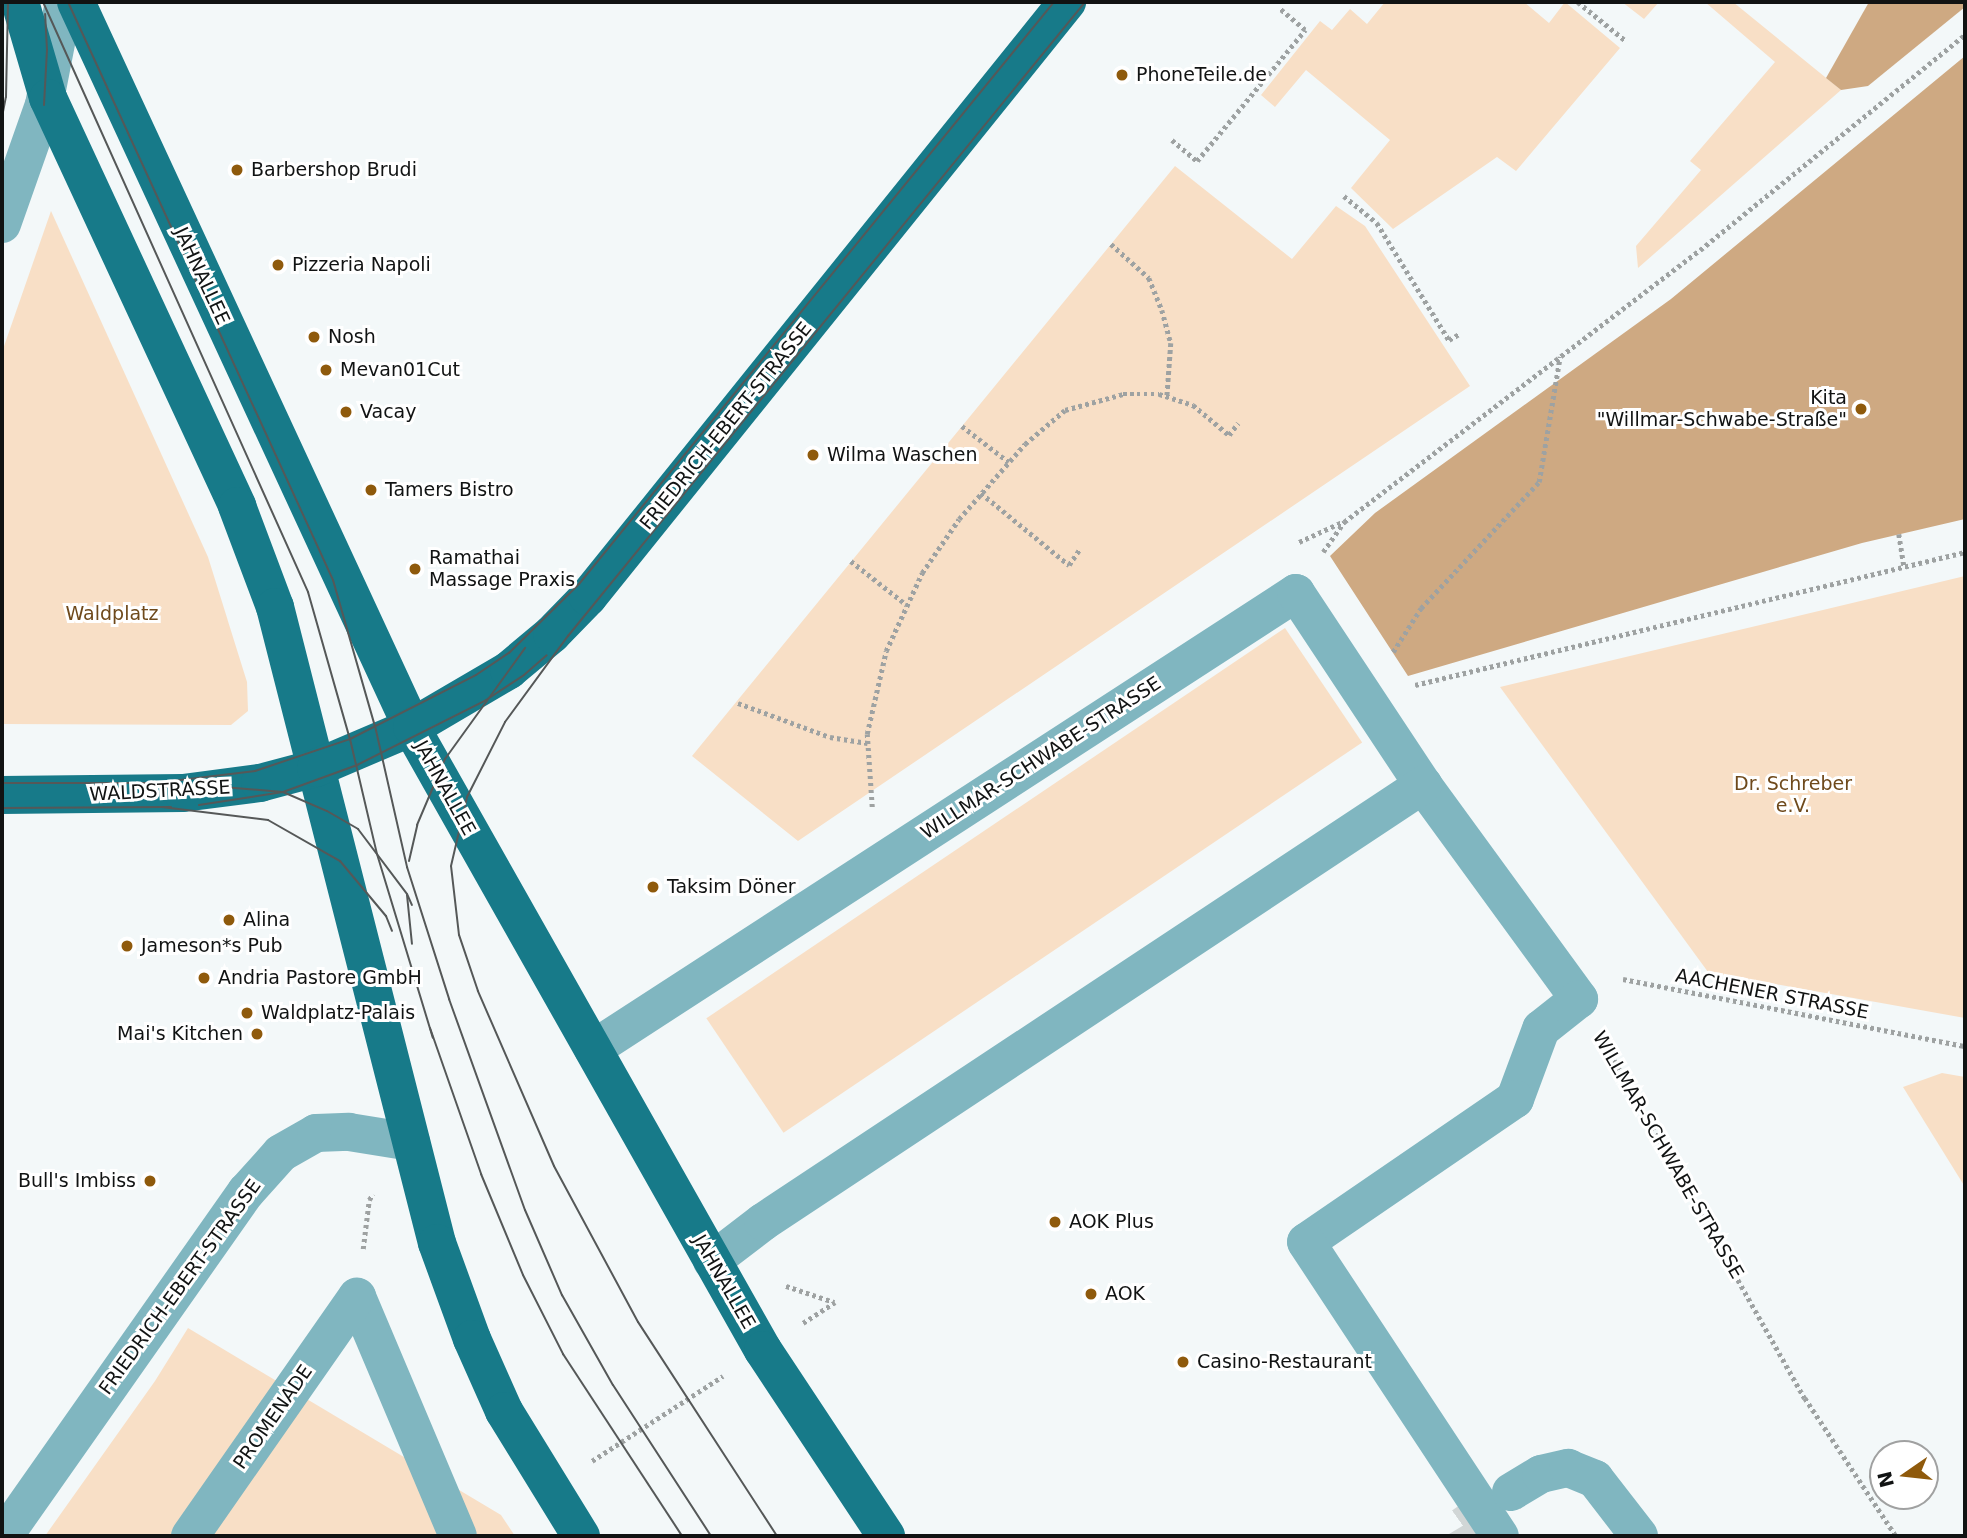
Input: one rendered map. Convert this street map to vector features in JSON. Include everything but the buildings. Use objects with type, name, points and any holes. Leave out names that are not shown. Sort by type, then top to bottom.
[{"type":"main road","points":[[20,2],[45,98],[237,506],[275,607],[437,1243],[472,1339],[504,1411],[581,1536]]},
{"type":"main road","name":"JAHNALLEE","points":[[76,2],[412,727],[763,1350],[886,1536]]},
{"type":"main road","name":"FRIEDRICH-EBERT-STRASSE","points":[[316,768],[412,727],[509,670],[552,634],[588,597],[1067,2]]},
{"type":"main road","name":"WALDSTRASSE","points":[[2,795],[218,790],[260,783],[316,768]]},
{"type":"street","points":[[2,224],[45,98],[64,2]]},
{"type":"street","points":[[1296,593],[1423,785],[1579,999],[1541,1029],[1514,1099],[1306,1242],[1500,1536]]},
{"type":"street","name":"WILLMAR-SCHWABE-STRASSE","points":[[593,1049],[649,1010],[1296,593]]},
{"type":"street","points":[[712,1261],[762,1222],[1423,785]]},
{"type":"street","name":"FRIEDRICH-EBERT-STRASSE","points":[[4,1536],[246,1192],[281,1153],[316,1133],[349,1132],[411,1142]]},
{"type":"street","points":[[357,1297],[458,1536]]},
{"type":"street","name":"PROMENADE","points":[[190,1536],[357,1297]]},
{"type":"street","points":[[1511,1492],[1541,1474],[1568,1468],[1595,1479],[1639,1536]]},
{"type":"path","points":[[1578,2],[1626,41]]},
{"type":"path","points":[[1172,140],[1197,161],[1297,40],[1305,30],[1280,9]]},
{"type":"path","points":[[1296,593],[1344,522],[1700,250],[1965,35]]},
{"type":"path","points":[[1344,196],[1377,223],[1449,340],[1459,334]]},
{"type":"path","points":[[1111,243],[1149,278],[1162,310],[1171,343],[1167,397]]},
{"type":"path","points":[[1365,698],[1420,608],[1539,482],[1560,356]]},
{"type":"path","points":[[873,812],[867,734],[886,651],[922,573],[959,519],[1009,463],[1065,410],[1124,394],[1167,397],[1193,405],[1229,435],[1238,423]]},
{"type":"path","points":[[962,426],[1009,463]]},
{"type":"path","points":[[981,493],[1069,565],[1079,550]]},
{"type":"path","points":[[1899,534],[1904,568]]},
{"type":"path","points":[[1365,698],[1965,552]]},
{"type":"path","points":[[851,561],[906,605]]},
{"type":"path","points":[[738,703],[830,737],[868,743]]},
{"type":"path","name":"AACHENER STRASSE","points":[[1579,999],[1616,977],[1965,1046]]},
{"type":"path","name":"WILLMAR-SCHWABE-STRASSE","points":[[1579,999],[1805,1398],[1896,1536]]},
{"type":"path","points":[[357,1297],[369,1200],[411,1142]]},
{"type":"path","points":[[587,1464],[728,1372]]},
{"type":"green space","points":[[1385,2],[1524,2],[1549,23],[1565,2],[1620,48],[1516,171],[1497,157],[1393,229],[1351,188],[1390,140],[1306,70],[1275,107],[1261,95],[1320,21],[1332,30],[1350,9],[1367,24]]},
{"type":"green space","points":[[1622,2],[1659,2],[1644,19]]},
{"type":"green space","points":[[1705,2],[1733,2],[1841,90],[1638,268],[1636,246],[1701,170],[1690,161],[1775,62]]},
{"type":"green space","points":[[1175,166],[1292,259],[1336,206],[1365,226],[1470,386],[798,841],[692,756]]},
{"type":"green space","name":"Waldplatz","points":[[51,211],[208,557],[247,682],[248,711],[231,725],[2,724],[2,352]]},
{"type":"green space","name":"Dr. Schreber e.V.","points":[[1965,576],[1965,1018],[1708,972],[1500,687]]},
{"type":"green space","points":[[1285,628],[1362,742],[784,1133],[706,1018]]},
{"type":"green space","points":[[1942,1073],[1965,1077],[1965,1187],[1903,1087]]},
{"type":"green space","points":[[188,1328],[501,1515],[515,1536],[45,1536],[155,1381]]},
{"type":"shaded area","points":[[1869,2],[1965,2],[1965,7],[1868,86],[1841,90],[1826,78]]},
{"type":"shaded area","points":[[1965,56],[1965,519],[1862,543],[1408,676],[1330,556],[1375,513],[1671,299]]},
{"type":"tunnel","points":[[1469,1536],[1463,1526],[1511,1492]]},
{"type":"tram line","points":[[2,117],[6,97],[8,2]]},
{"type":"tram line","points":[[43,2],[308,592],[350,739],[377,854],[433,1038]]},
{"type":"tram line","points":[[68,2],[333,580],[375,726],[407,867],[449,999],[525,1210],[562,1295],[613,1385],[711,1536]]},
{"type":"tram line","points":[[164,782],[255,771],[350,739],[476,675],[509,653],[579,584],[1054,2]]},
{"type":"tram line","points":[[777,1536],[638,1322],[554,1166],[478,991],[459,935],[451,866],[467,797],[505,722],[568,636],[1085,2]]},
{"type":"tram line","points":[[44,105],[47,50],[45,14]]},
{"type":"tram line","points":[[409,861],[417,825],[445,759],[525,648]]},
{"type":"tram line","points":[[199,805],[283,792],[357,765],[486,700],[524,675],[547,655]]},
{"type":"tram line","points":[[2,783],[173,783]]},
{"type":"tram line","points":[[198,785],[283,792],[327,811],[358,829],[407,894],[412,905]]},
{"type":"tram line","points":[[162,807],[268,820],[340,861],[386,916],[392,931]]},
{"type":"tram line","points":[[2,808],[171,807]]},
{"type":"tram line","points":[[407,895],[412,944]]},
{"type":"tram line","points":[[430,1028],[481,1174],[523,1275],[563,1354],[682,1536]]},
{"type":"place","name":"PhoneTeile.de","points":[[1122,75]]},
{"type":"place","name":"Barbershop Brudi","points":[[237,170]]},
{"type":"place","name":"Pizzeria Napoli","points":[[278,265]]},
{"type":"place","name":"Nosh","points":[[314,337]]},
{"type":"place","name":"Mevan01Cut","points":[[326,370]]},
{"type":"place","name":"Kita \"Willmar-Schwabe-Straße\"","points":[[1861,409]]},
{"type":"place","name":"Vacay","points":[[346,412]]},
{"type":"place","name":"Wilma Waschen","points":[[813,455]]},
{"type":"place","name":"Tamers Bistro","points":[[371,490]]},
{"type":"place","name":"Ramathai Massage Praxis","points":[[415,569]]},
{"type":"place","name":"Taksim Döner","points":[[653,887]]},
{"type":"place","name":"Alina","points":[[229,920]]},
{"type":"place","name":"Jameson*s Pub","points":[[127,946]]},
{"type":"place","name":"Andria Pastore GmbH","points":[[204,978]]},
{"type":"place","name":"Waldplatz-Palais","points":[[247,1013]]},
{"type":"place","name":"Mai's Kitchen","points":[[257,1034]]},
{"type":"place","name":"Bull's Imbiss","points":[[150,1181]]},
{"type":"place","name":"AOK Plus","points":[[1055,1222]]},
{"type":"place","name":"AOK","points":[[1091,1294]]},
{"type":"place","name":"Casino-Restaurant","points":[[1183,1362]]}]
